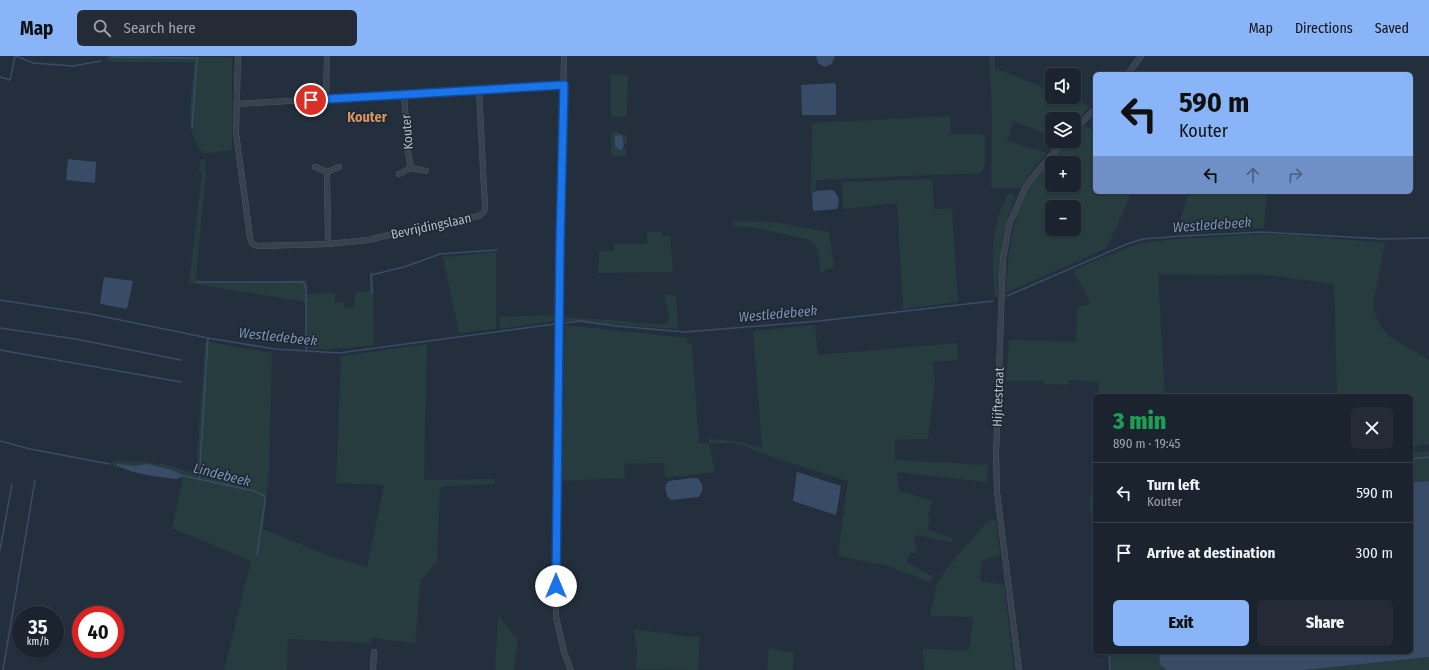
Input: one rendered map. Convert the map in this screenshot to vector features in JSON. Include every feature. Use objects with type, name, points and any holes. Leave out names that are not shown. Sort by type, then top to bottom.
[{"type":"street","points":[[238,56],[236,104],[326,100],[564,85]]},
{"type":"street","points":[[326,100],[327,56]]},
{"type":"street","points":[[564,56],[560,244],[556,617],[560,640],[569,668]]},
{"type":"street","points":[[1129,72],[1141,56]]},
{"type":"street","name":"Bevrijdingslaan","points":[[236,104],[237,149],[252,244],[258,246],[328,244],[368,240],[431,225],[479,216],[481,214],[485,208],[479,90]]},
{"type":"street","name":"Kouter","points":[[404,95],[408,152],[411,168]]},
{"type":"street","points":[[1081,123],[1093,111]]},
{"type":"street","name":"Hijftestraat","points":[[1019,670],[997,492],[996,454],[1003,259],[1009,225],[1025,188],[1058,148]]},
{"type":"street","points":[[315,167],[327,172],[339,167]]},
{"type":"street","name":"Kouter","points":[[399,174],[411,168],[426,171]]},
{"type":"street","points":[[327,172],[328,244]]},
{"type":"street","points":[[373,670],[374,652]]},
{"type":"green space","points":[[106,56],[232,57],[232,150],[203,154],[197,145],[190,120],[194,62],[107,62]]},
{"type":"green space","points":[[989,56],[995,56],[995,68],[1045,88],[1045,104],[1081,104],[1081,102],[1090,106],[1081,116],[1081,112],[1045,112],[1045,134],[1014,121],[1007,141],[1047,153],[1033,169],[1021,188],[991,188],[992,115]]},
{"type":"green space","points":[[611,74],[628,75],[627,117],[611,117]]},
{"type":"green space","points":[[950,116],[951,134],[981,134],[985,136],[985,165],[980,173],[816,180],[815,195],[811,195],[812,123]]},
{"type":"green space","points":[[1085,126],[1093,131],[1093,194],[1131,194],[1107,248],[1006,293],[1013,229],[1021,204],[1036,178],[1045,167],[1045,192],[1081,192],[1081,156],[1056,156],[1063,148],[1081,148],[1081,130]]},
{"type":"green space","points":[[615,131],[627,136],[627,144],[624,144],[623,138],[623,149],[624,147],[626,148],[626,156],[611,156],[611,132]]},
{"type":"green space","points":[[205,158],[206,173],[196,277],[201,281],[215,283],[307,280],[307,294],[335,293],[335,303],[344,303],[345,309],[354,308],[355,292],[370,291],[370,271],[373,271],[374,345],[337,349],[305,349],[307,302],[189,283],[202,173],[199,173],[200,162]]},
{"type":"green space","points":[[932,179],[934,209],[952,208],[958,302],[903,309],[897,203],[843,209],[842,182]]},
{"type":"green space","points":[[1013,193],[1015,197],[1002,239],[998,297],[995,296],[993,244],[1002,207],[1008,194]]},
{"type":"green space","points":[[1188,194],[1267,194],[1264,228],[1176,234]]},
{"type":"green space","points":[[733,221],[774,222],[829,232],[834,267],[820,272],[816,247],[810,240],[755,228],[733,226]]},
{"type":"green space","points":[[647,232],[662,232],[662,236],[670,236],[673,272],[598,273],[599,251],[614,251],[614,244],[647,244]]},
{"type":"green space","points":[[1263,234],[1294,235],[1385,243],[1373,304],[1377,320],[1387,333],[1400,343],[1429,360],[1429,444],[1413,447],[1413,394],[1337,394],[1334,284],[1258,274],[1158,274],[1165,394],[1099,394],[1099,382],[1069,380],[1069,385],[1044,384],[1043,381],[1006,381],[1009,340],[1076,342],[1077,307],[1090,304],[1088,297],[1073,270],[1131,246],[1177,239]]},
{"type":"green space","points":[[496,252],[496,329],[459,333],[443,257]]},
{"type":"green space","points":[[664,295],[676,295],[678,329],[564,321],[564,317],[625,321],[634,323],[667,324],[669,315]]},
{"type":"green space","points":[[556,315],[556,321],[500,329],[500,317]]},
{"type":"green space","points":[[565,325],[687,338],[687,343],[692,343],[699,443],[709,443],[715,472],[665,478],[664,463],[624,464],[626,478],[561,481]]},
{"type":"green space","points":[[815,325],[818,355],[957,343],[958,360],[933,362],[935,383],[928,439],[895,440],[895,460],[988,465],[987,482],[897,472],[899,491],[932,501],[928,516],[931,518],[927,529],[954,539],[951,542],[917,535],[914,538],[914,543],[917,548],[914,554],[910,553],[907,562],[933,577],[930,582],[888,566],[838,556],[848,481],[775,458],[742,445],[731,443],[709,443],[709,439],[723,440],[762,448],[753,331]]},
{"type":"green space","points":[[205,341],[272,353],[269,471],[263,529],[329,556],[367,567],[384,485],[336,483],[341,356],[427,344],[424,480],[494,479],[495,484],[445,486],[440,489],[437,561],[421,580],[415,643],[371,638],[371,643],[288,639],[287,670],[224,670],[251,561],[172,528],[183,479],[141,469],[113,467],[113,461],[147,462],[166,465],[196,473]]},
{"type":"green space","points":[[1429,451],[1429,481],[1413,482],[1413,452]]},
{"type":"green space","points":[[1093,490],[1093,524],[1089,503]]},
{"type":"green space","points":[[988,521],[996,521],[1000,555],[982,561],[980,581],[1004,585],[1014,670],[924,670],[923,649],[969,651],[973,617],[930,616],[937,583],[952,562]]},
{"type":"green space","points":[[498,616],[518,640],[514,670],[495,670]]},
{"type":"green space","points":[[633,629],[700,637],[698,670],[636,669],[637,648]]},
{"type":"green space","points":[[769,648],[794,653],[793,670],[767,670]]},
{"type":"green space","points":[[1110,654],[1159,654],[1160,665],[1167,670],[1111,670]]},
{"type":"green space","points":[[1429,657],[1429,670],[1303,670]]},
{"type":"water","points":[[816,56],[835,56],[832,64],[825,67],[818,63]]},
{"type":"water","points":[[834,83],[836,85],[836,115],[802,115],[801,85]]},
{"type":"water","points":[[621,135],[624,145],[623,149],[620,150],[615,146],[615,136]]},
{"type":"water","points":[[68,159],[96,162],[95,183],[66,180]]},
{"type":"water","points":[[832,190],[838,198],[837,209],[813,211],[812,195],[815,191]]},
{"type":"water","points":[[104,277],[133,281],[127,309],[100,303]]},
{"type":"water","points":[[148,464],[172,470],[182,475],[176,479],[145,475],[130,471],[116,465],[135,466]]},
{"type":"water","points":[[797,472],[841,486],[836,515],[793,501]]},
{"type":"water","points":[[697,478],[702,485],[702,490],[698,497],[671,500],[668,497],[666,484],[669,481]]},
{"type":"water","points":[[1429,481],[1429,657],[1303,670],[1167,670],[1160,665],[1159,654],[1413,654],[1413,482]]},
{"type":"waterway","points":[[0,77],[10,80],[15,56]]},
{"type":"waterway","points":[[16,56],[33,63],[73,66],[101,61]]},
{"type":"waterway","points":[[111,57],[197,58],[192,127]]},
{"type":"waterway","name":"Westledebeek","points":[[1007,296],[1127,244],[1143,239],[1263,232],[1383,239],[1429,238]]},
{"type":"waterway","points":[[372,293],[371,275],[404,267],[440,254],[497,250]]},
{"type":"waterway","points":[[197,282],[303,282],[306,287],[306,351]]},
{"type":"waterway","name":"Westledebeek","points":[[0,300],[91,314],[208,338],[275,349],[339,353],[555,324]]},
{"type":"waterway","name":"Westledebeek","points":[[565,323],[579,321],[685,332],[819,321],[993,301]]},
{"type":"waterway","points":[[0,328],[76,339],[181,360]]},
{"type":"waterway","points":[[199,480],[208,338]]},
{"type":"waterway","points":[[0,350],[181,382]]},
{"type":"waterway","name":"Lindebeek","points":[[0,441],[30,449],[110,464]]},
{"type":"waterway","points":[[1413,459],[1429,457]]},
{"type":"waterway","name":"Lindebeek","points":[[180,475],[254,491],[265,496],[257,554]]},
{"type":"waterway","points":[[3,670],[35,480]]},
{"type":"waterway","points":[[0,550],[12,484]]},
{"type":"waterway","points":[[1109,654],[1110,670]]},
{"type":"district","name":"Kouter","points":[[367,117]]},
{"type":"route","points":[[311,100],[564,85],[560,244],[556,586]]}]
